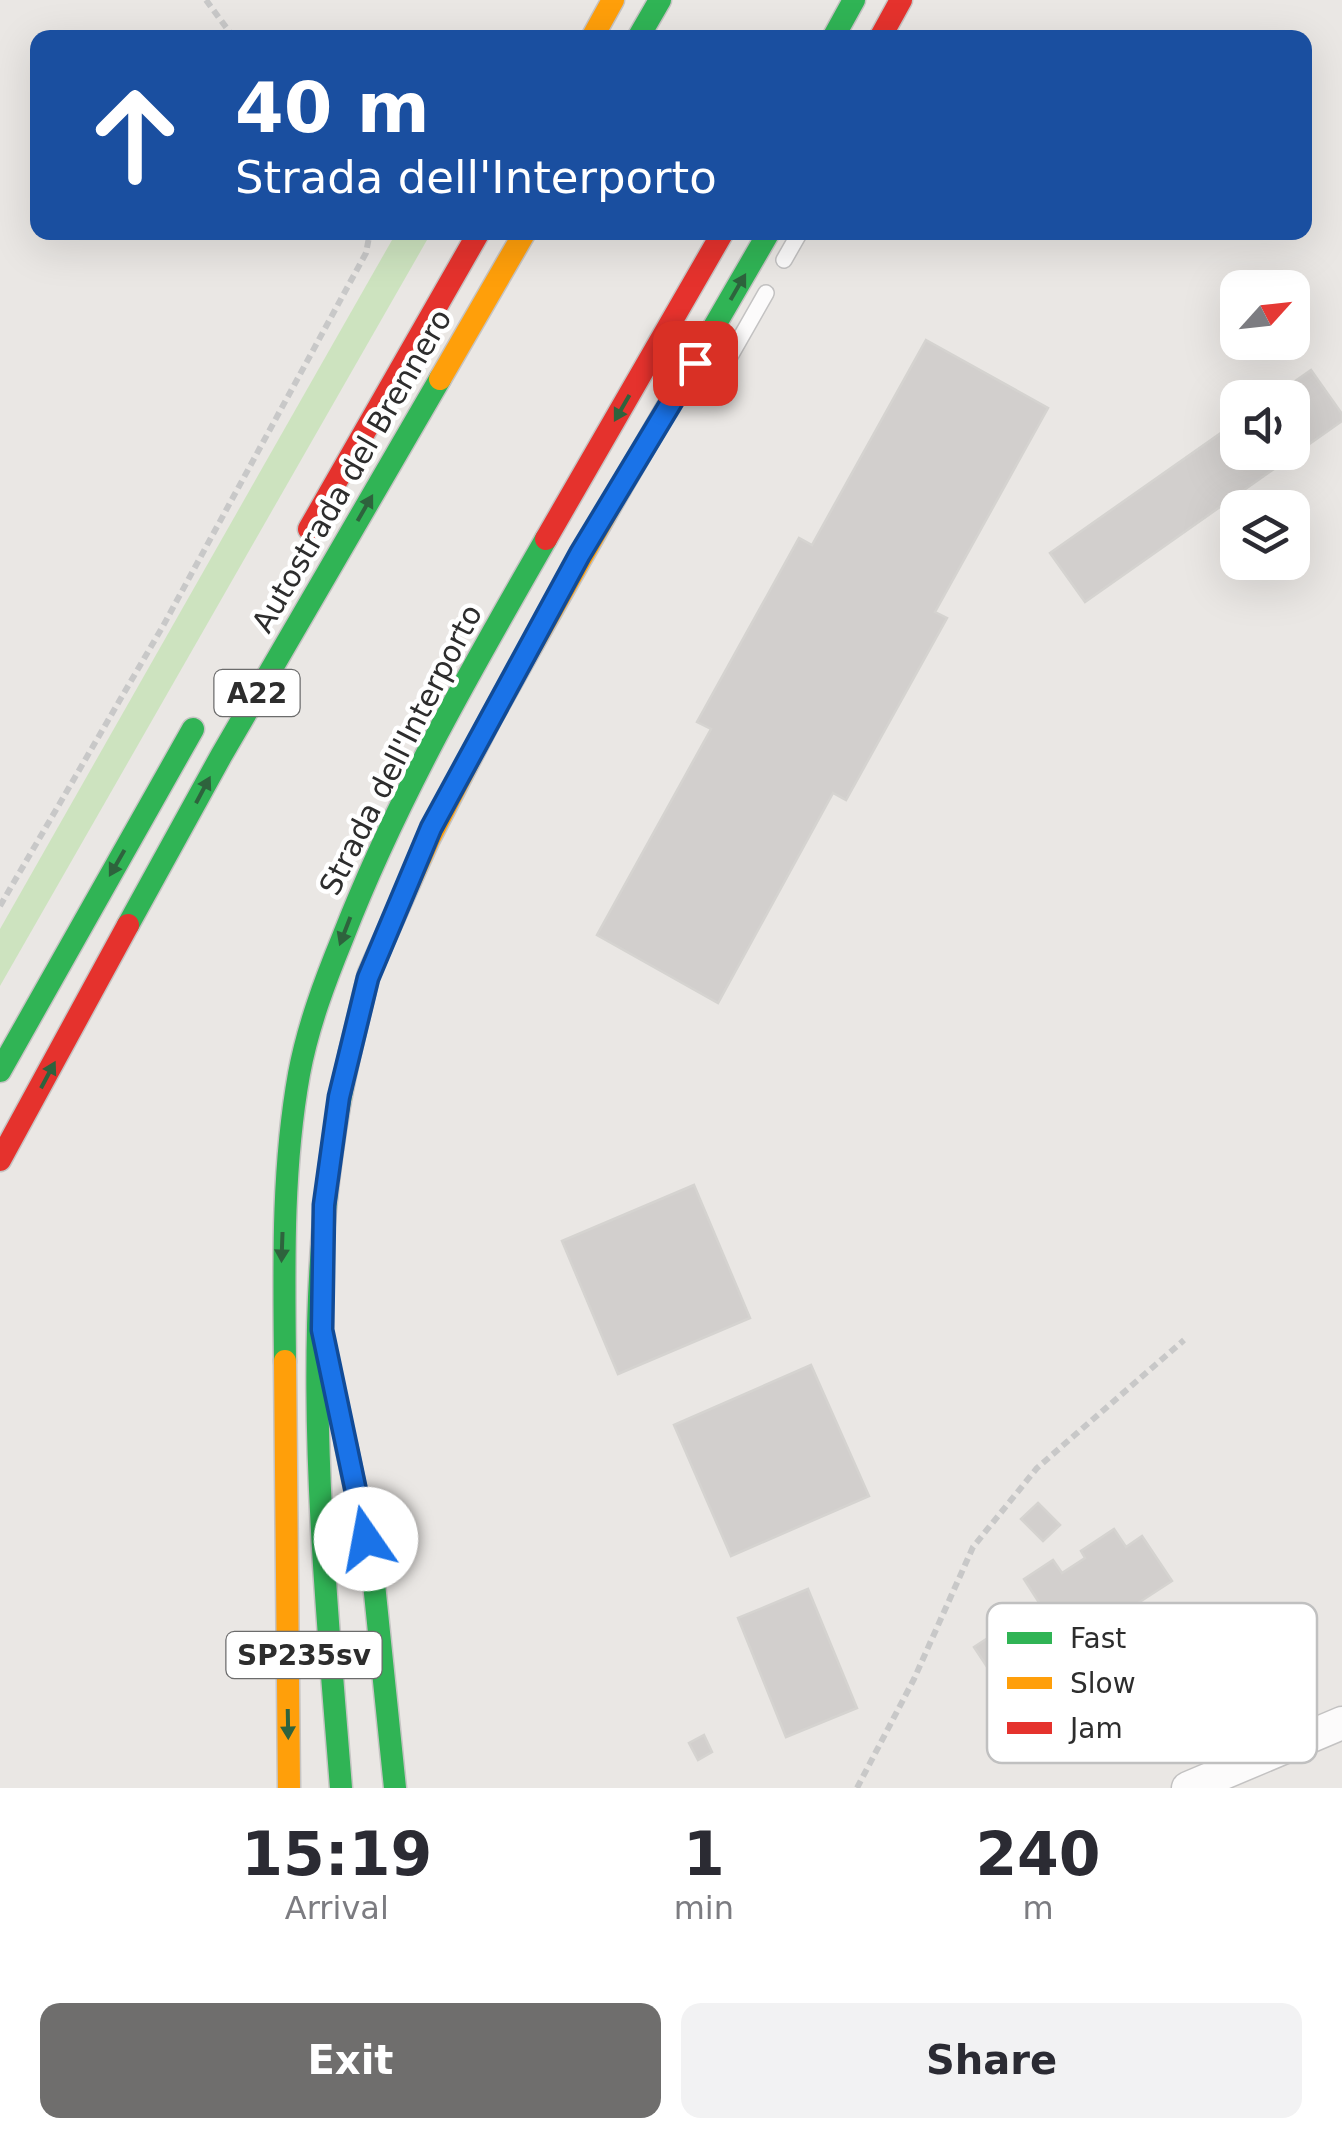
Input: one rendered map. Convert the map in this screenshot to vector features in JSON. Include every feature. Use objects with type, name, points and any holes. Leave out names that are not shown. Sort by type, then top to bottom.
[{"type":"highway","points":[[597,30],[614,0]]},
{"type":"highway","points":[[643,30],[660,0]]},
{"type":"highway","points":[[837,30],[854,0]]},
{"type":"highway","points":[[884,30],[901,0]]},
{"type":"highway","name":"Autostrada del Brennero","points":[[294,554],[475,240]]},
{"type":"highway","name":"Autostrada del Brennero","points":[[0,1160],[221,756],[520,240]]},
{"type":"highway","name":"Strada dell'Interporto","points":[[287,1522],[283,1204],[299,1073],[318,1000],[373,860],[470,672],[718,240]]},
{"type":"highway","name":"Strada dell'Interporto","points":[[322,1330],[324,1205],[339,1097],[368,978],[431,828],[580,554],[658,428],[764,240]]},
{"type":"highway","name":"A22","points":[[0,1070],[207,706]]},
{"type":"highway","name":"SP235sv","points":[[322,1330],[322,1499],[341,1788]]},
{"type":"highway","name":"SP235sv","points":[[322,1330],[373,1574],[395,1788]]},
{"type":"highway","points":[[287,1522],[289,1788]]},
{"type":"highway","name":"SP235sv","points":[[287,1522],[312,1733]]},
{"type":"street","points":[[1317,1734],[1342,1723]]},
{"type":"street","points":[[1188,1788],[1247,1763]]},
{"type":"lane","points":[[658,428],[718,379],[796,240]]},
{"type":"path","points":[[206,0],[228,30]]},
{"type":"path","points":[[0,906],[172,609],[366,253],[368,240]]},
{"type":"path","points":[[857,1788],[914,1679],[973,1547],[1037,1468],[1184,1340]]},
{"type":"green space","points":[[392,240],[427,240],[0,986],[0,929]]},
{"type":"building","points":[[926,340],[1048,408],[935,612],[947,618],[846,800],[833,793],[718,1003],[597,935],[711,729],[697,722],[799,538],[812,545]]},
{"type":"building","points":[[1311,370],[1342,414],[1342,421],[1310,444],[1310,380],[1297,380]]},
{"type":"building","points":[[1220,434],[1220,470],[1272,470],[1244,490],[1220,490],[1220,507],[1085,602],[1050,553]]},
{"type":"building","points":[[694,1185],[750,1318],[618,1374],[562,1241]]},
{"type":"building","points":[[811,1365],[869,1496],[731,1556],[674,1425]]},
{"type":"building","points":[[1038,1503],[1060,1525],[1043,1541],[1021,1519]]},
{"type":"building","points":[[1114,1529],[1126,1547],[1142,1536],[1172,1581],[1138,1603],[1039,1603],[1024,1579],[1053,1560],[1062,1573],[1085,1558],[1081,1551]]},
{"type":"building","points":[[808,1589],[857,1708],[786,1737],[738,1618]]},
{"type":"building","points":[[987,1639],[987,1667],[974,1647]]},
{"type":"building","points":[[704,1735],[712,1752],[698,1760],[689,1743]]},
{"type":"traffic: fast","points":[[643,30],[660,0]]},
{"type":"traffic: fast","points":[[837,30],[854,0]]},
{"type":"traffic: fast","points":[[620,489],[764,240]]},
{"type":"traffic: fast","points":[[128,925],[221,756],[440,379]]},
{"type":"traffic: fast","points":[[285,1361],[285,1217],[290,1145],[299,1074],[312,1021],[364,885],[411,784],[546,539]]},
{"type":"traffic: fast","points":[[0,1071],[193,729]]},
{"type":"traffic: fast","points":[[341,1788],[321,1512],[318,1326],[333,1142],[350,1052]]},
{"type":"traffic: fast","points":[[346,1445],[373,1574],[395,1788]]},
{"type":"traffic: slow","points":[[596,30],[613,0]]},
{"type":"traffic: slow","points":[[440,379],[520,240]]},
{"type":"traffic: slow","points":[[350,1052],[369,973],[429,839],[491,718],[620,489]]},
{"type":"traffic: slow","points":[[285,1361],[289,1788]]},
{"type":"traffic: jam","points":[[884,30],[901,0]]},
{"type":"traffic: jam","points":[[309,529],[474,240]]},
{"type":"traffic: jam","points":[[546,539],[718,240]]},
{"type":"traffic: jam","points":[[0,1160],[128,925]]},
{"type":"route","points":[[366,1539],[322,1330],[324,1205],[339,1097],[368,978],[431,828],[580,554],[695,363]]}]
